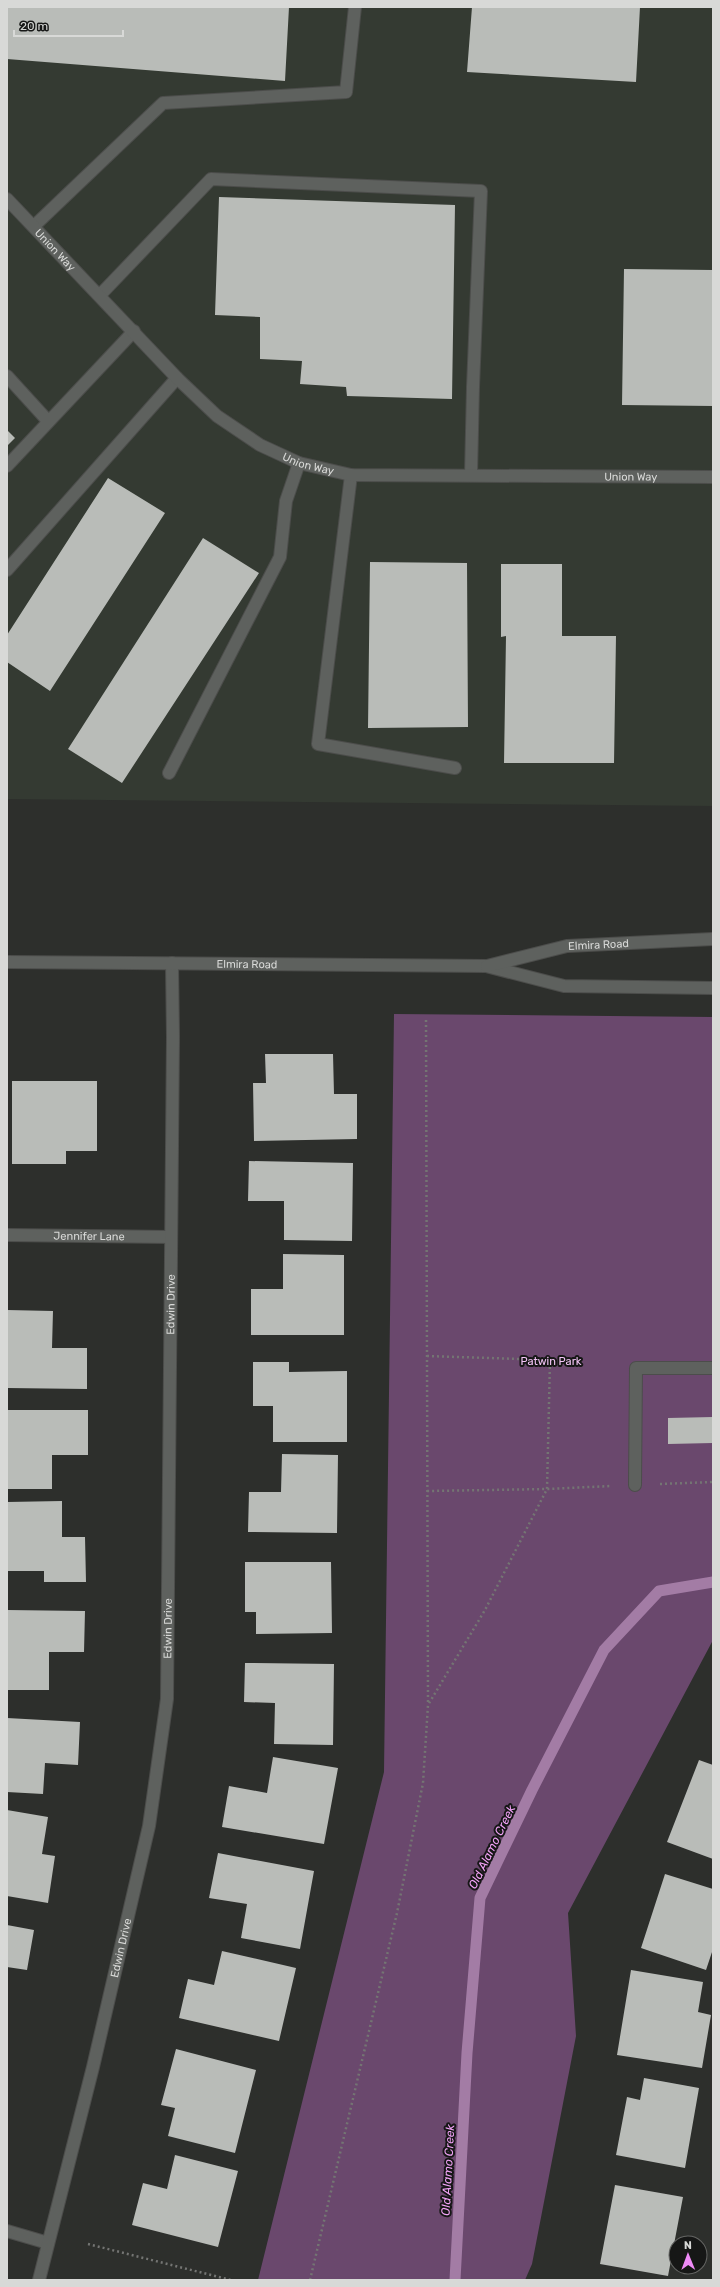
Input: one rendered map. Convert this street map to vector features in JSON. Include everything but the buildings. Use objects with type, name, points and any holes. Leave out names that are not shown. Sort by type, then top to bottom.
[{"type":"street","points":[[34,226],[163,103],[346,92],[355,7]]},
{"type":"street","points":[[100,295],[211,179],[481,191],[471,476]]},
{"type":"street","name":"Union Way","points":[[7,200],[100,295],[177,378],[224,420],[260,445],[299,463],[351,475],[713,478]]},
{"type":"street","points":[[7,466],[134,331]]},
{"type":"street","points":[[7,376],[48,421]]},
{"type":"street","points":[[7,570],[177,378]]},
{"type":"street","points":[[169,773],[280,557],[286,501],[299,463]]},
{"type":"street","points":[[351,475],[318,744],[455,768]]},
{"type":"street","name":"Elmira Road","points":[[486,966],[566,946],[713,939]]},
{"type":"street","name":"Elmira Road","points":[[7,962],[486,966],[564,986],[713,988]]},
{"type":"street","name":"Edwin Drive","points":[[39,2280],[93,2067],[149,1826],[167,1699],[172,963]]},
{"type":"street","name":"Jennifer Lane","points":[[7,1235],[171,1238]]},
{"type":"street","points":[[635,1485],[636,1368],[713,1368]]},
{"type":"street","points":[[7,2232],[48,2242]]},
{"type":"path","points":[[310,2280],[399,1905],[423,1783],[428,1705],[426,1020]]},
{"type":"path","points":[[427,1356],[550,1360],[547,1489],[485,1610],[428,1705]]},
{"type":"path","points":[[427,1491],[547,1489],[713,1482]]},
{"type":"path","points":[[88,2244],[231,2280]]},
{"type":"shaded area","points":[[7,7],[713,7],[713,806],[7,799]]},
{"type":"green space","name":"Patwin Park","points":[[394,1014],[713,1017],[713,1640],[568,1913],[576,2036],[532,2264],[525,2280],[258,2280],[384,1772]]},
{"type":"waterway","name":"Old Alamo Creek","points":[[455,2280],[467,2053],[480,1898],[532,1790],[604,1650],[659,1591],[713,1582]]}]
